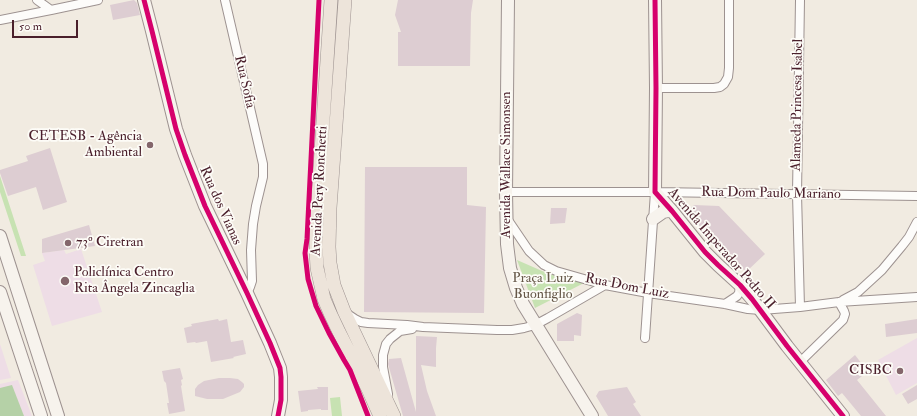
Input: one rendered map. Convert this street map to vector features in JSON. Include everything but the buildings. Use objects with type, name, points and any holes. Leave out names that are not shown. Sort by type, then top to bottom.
[{"type":"main road","name":"Avenida Pery Ronchetti","points":[[331,0],[316,227],[317,268],[324,299],[380,416]]},
{"type":"main road","name":"Avenida Pery Ronchetti","points":[[345,0],[330,208],[330,263],[334,286],[344,311],[394,416]]},
{"type":"street","points":[[37,0],[51,10]]},
{"type":"street","points":[[0,20],[98,0]]},
{"type":"street","name":"Rua dos Vianas","points":[[144,0],[176,129],[185,155],[205,206],[247,293],[280,368],[282,389],[278,416]]},
{"type":"street","name":"Rua Sofia","points":[[225,0],[263,164],[263,177],[253,224],[251,250],[252,281],[247,293]]},
{"type":"street","name":"Avenida Wallace Simonsen","points":[[508,0],[506,217],[510,268],[523,304],[592,416]]},
{"type":"street","name":"Avenida Imperador Pedro II","points":[[655,0],[655,192],[706,252],[752,298],[842,416]]},
{"type":"street","points":[[656,88],[714,88],[720,87],[724,84],[728,78],[729,68],[729,0]]},
{"type":"street","name":"Alameda Princesa Isabel","points":[[800,0],[797,194],[800,307]]},
{"type":"street","name":"Rua Dom Paulo Mariano","points":[[506,192],[655,192],[917,196]]},
{"type":"street","points":[[645,338],[655,192]]},
{"type":"street","points":[[653,219],[663,212],[672,211]]},
{"type":"street","name":"Rua Dom Luiz","points":[[506,217],[529,251],[544,265],[556,271],[573,276],[648,293],[761,310],[839,302],[917,297]]},
{"type":"street","points":[[800,362],[842,320],[845,314],[839,302],[858,292],[882,270],[909,237],[917,222]]},
{"type":"street","points":[[0,236],[58,416]]},
{"type":"street","points":[[344,311],[360,322],[423,327],[512,330],[535,325],[605,284]]},
{"type":"street","points":[[725,304],[737,296],[740,285]]},
{"type":"street","points":[[0,292],[41,416]]},
{"type":"street","points":[[394,416],[383,367],[383,355],[386,344],[390,338],[400,331],[423,327]]},
{"type":"street","points":[[18,348],[26,347],[34,341]]},
{"type":"street","points":[[28,378],[32,372],[36,370],[44,372]]},
{"type":"shaded area","name":"Policlínica Centro Rita Ângela Zincaglia","points":[[81,249],[102,312],[52,326],[33,265],[45,261],[42,253],[64,250],[66,254]]},
{"type":"shaded area","name":"CISBC","points":[[917,338],[917,383],[896,395],[878,360]]},
{"type":"shaded area","points":[[0,344],[11,378],[0,380]]},
{"type":"shaded area","points":[[18,380],[32,416],[0,416],[0,384]]},
{"type":"green space","points":[[0,176],[26,256],[21,256],[0,192]]},
{"type":"green space","name":"Praça Luiz Buonfiglio","points":[[517,260],[549,274],[584,283],[535,308]]},
{"type":"green space","points":[[12,385],[24,416],[0,416],[0,388]]},
{"type":"green space","points":[[340,397],[342,416],[332,416],[330,398]]},
{"type":"cycle path","points":[[144,0],[176,129],[185,155],[205,206],[247,293],[280,368],[281,400],[278,416]]},
{"type":"cycle path","points":[[319,0],[307,239],[305,253],[308,279],[316,306],[350,370],[368,416]]},
{"type":"cycle path","points":[[655,0],[655,192],[705,252],[740,285],[752,299],[787,346],[843,416]]},
{"type":"place","name":"CETESB - Agência Ambiental","points":[[150,145]]},
{"type":"place","name":"73º Ciretran","points":[[68,243]]},
{"type":"place","name":"Policlínica Centro Rita Ângela Zincaglia","points":[[65,281]]},
{"type":"place","name":"CISBC","points":[[900,371]]}]
